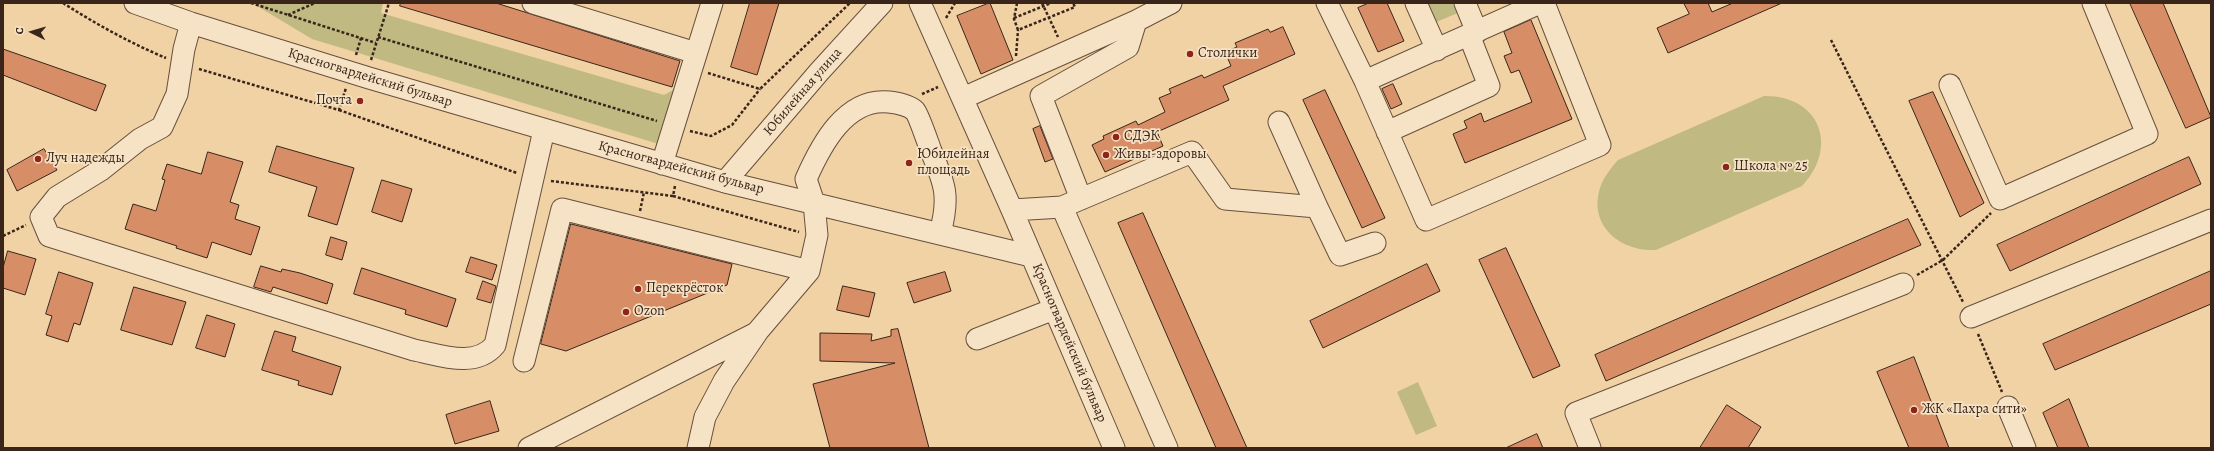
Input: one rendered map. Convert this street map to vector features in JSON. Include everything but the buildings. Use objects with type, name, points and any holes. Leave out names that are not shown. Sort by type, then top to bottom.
[{"type":"street","name":"Красногвардейский бульвар","points":[[136,3],[191,23],[358,74],[544,130],[725,182],[1031,256],[1114,448]]},
{"type":"street","points":[[532,3],[694,60]]},
{"type":"street","points":[[662,164],[680,128],[694,60],[712,3]]},
{"type":"street","name":"Юбилейная улица","points":[[725,182],[819,72],[882,3]]},
{"type":"street","points":[[920,3],[963,98],[1031,256]]},
{"type":"street","points":[[963,98],[1136,21],[1171,3]]},
{"type":"street","points":[[1327,3],[1365,81],[1426,220],[1600,145],[1544,3]]},
{"type":"street","points":[[1416,3],[1437,50]]},
{"type":"street","points":[[1387,132],[1489,86],[1465,3]]},
{"type":"street","points":[[1365,81],[1540,3]]},
{"type":"street","points":[[1950,86],[2000,199],[2147,134],[2093,3]]},
{"type":"street","points":[[1136,21],[1128,47],[1041,96],[1072,203],[1167,448]]},
{"type":"street","points":[[191,23],[176,94],[162,127],[140,139],[101,170],[58,197],[41,218],[49,236],[414,350],[451,357],[475,359],[488,354],[495,345],[544,130]]},
{"type":"street","points":[[698,448],[705,417],[724,381],[758,332],[809,271],[816,237],[814,204],[806,179],[819,150],[844,118],[865,104],[882,101],[899,103],[915,111],[944,182],[946,210],[940,233]]},
{"type":"street","points":[[1279,122],[1340,254],[1375,243]]},
{"type":"street","points":[[1012,210],[1072,203],[1192,152],[1224,199],[1317,207]]},
{"type":"street","points":[[524,361],[562,209],[809,271]]},
{"type":"street","points":[[1971,317],[2211,220]]},
{"type":"street","points":[[1590,448],[1576,413],[1903,284]]},
{"type":"street","points":[[977,339],[1054,309]]},
{"type":"street","points":[[529,448],[758,332]]},
{"type":"street","points":[[2008,407],[2025,448]]},
{"type":"path","points":[[63,3],[92,22],[140,47],[182,64],[339,110],[376,43],[389,3]]},
{"type":"path","points":[[251,3],[376,43]]},
{"type":"path","points":[[288,15],[315,3]]},
{"type":"path","points":[[378,37],[711,136],[732,125],[760,89],[850,3]]},
{"type":"path","points":[[941,24],[955,3]]},
{"type":"path","points":[[1016,75],[1015,65],[1018,30],[1014,19],[1017,3]]},
{"type":"path","points":[[1014,19],[1043,5],[1051,3]]},
{"type":"path","points":[[1018,30],[1075,7],[1073,3]]},
{"type":"path","points":[[1043,5],[1065,53]]},
{"type":"path","points":[[358,74],[361,38]]},
{"type":"path","points":[[1831,40],[1971,317],[2008,407]]},
{"type":"path","points":[[694,60],[760,89]]},
{"type":"path","points":[[673,196],[816,237]]},
{"type":"path","points":[[1903,284],[1943,260],[1989,216],[2000,199]]},
{"type":"path","points":[[3,236],[41,218]]},
{"type":"shaded area","points":[[252,3],[383,3],[381,13],[664,95],[673,90],[680,94],[662,145],[312,39]]},
{"type":"shaded area","points":[[1426,3],[1453,3],[1458,13],[1434,23]]},
{"type":"shaded area","points":[[1764,96],[1783,98],[1798,104],[1810,113],[1818,126],[1821,140],[1820,155],[1814,171],[1802,186],[1656,250],[1631,246],[1610,234],[1603,225],[1599,214],[1598,202],[1600,188],[1603,181],[1618,160]]},
{"type":"shaded area","points":[[1418,382],[1437,426],[1416,435],[1397,392]]},
{"type":"place","name":"Столички","points":[[1190,54]]},
{"type":"place","name":"Почта","points":[[360,101]]},
{"type":"place","name":"СДЭК","points":[[1116,137]]},
{"type":"place","name":"Живы-здоровы","points":[[1106,155]]},
{"type":"place","name":"Луч надежды","points":[[38,159]]},
{"type":"place","name":"Юбилейная площадь","points":[[909,163]]},
{"type":"place","name":"Школа № 25","points":[[1726,167]]},
{"type":"place","name":"Перекрёсток","points":[[638,289]]},
{"type":"place","name":"Ozon","points":[[626,312]]},
{"type":"place","name":"ЖК «Пахра сити»","points":[[1914,410]]}]
